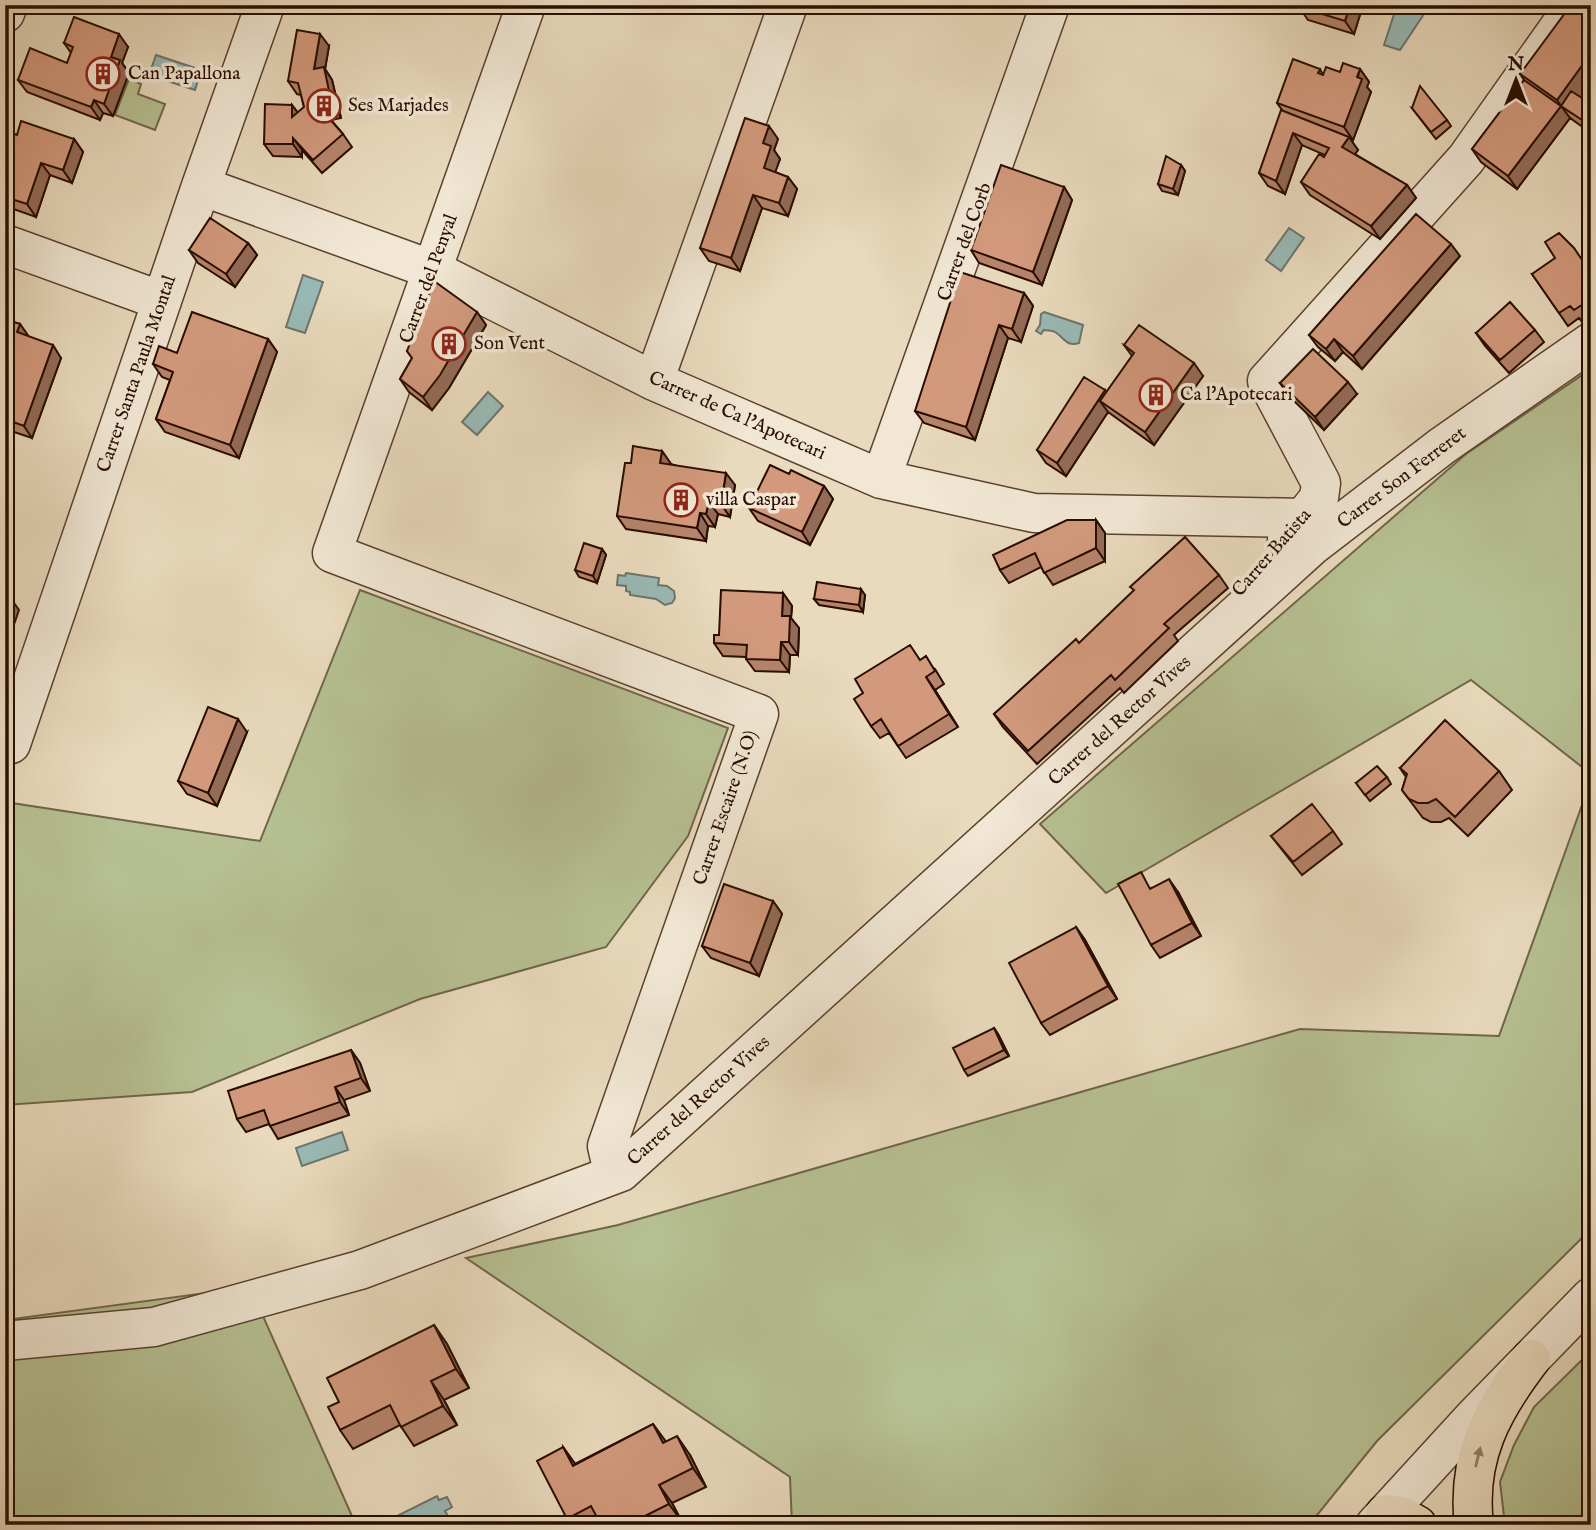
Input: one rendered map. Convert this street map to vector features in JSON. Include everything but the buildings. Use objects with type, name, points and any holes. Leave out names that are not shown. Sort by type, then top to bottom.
[{"type":"highway","points":[[1475,1525],[1474,1474],[1485,1434],[1506,1392],[1531,1359]]},
{"type":"street","points":[[5,13],[8,5]]},
{"type":"street","name":"Carrer Santa Paula Montal","points":[[11,744],[265,5]]},
{"type":"street","name":"Carrer del Penyal","points":[[332,553],[526,5]]},
{"type":"street","points":[[654,381],[788,5]]},
{"type":"street","name":"Carrer del Corb","points":[[881,479],[1050,5]]},
{"type":"street","name":"Carrer Batista","points":[[1223,628],[1215,616],[1284,543],[1319,498],[1321,483],[1267,381],[1466,159],[1575,5]]},
{"type":"street","name":"Carrer de Ca l'Apotecari","points":[[201,186],[433,270],[654,381],[881,479],[1034,513],[1304,518]]},
{"type":"street","points":[[5,244],[162,300]]},
{"type":"street","name":"Carrer Son Ferreret","points":[[1223,628],[1312,546],[1442,446],[1591,342]]},
{"type":"street","name":"Carrer Escaire (N.O)","points":[[332,553],[759,714],[607,1146],[610,1159],[621,1172]]},
{"type":"street","name":"Carrer del Rector Vives","points":[[5,1341],[154,1327],[360,1270],[621,1172],[1223,628]]},
{"type":"street","points":[[1391,1522],[1531,1359],[1591,1297]]},
{"type":"green space","points":[[129,79],[141,84],[138,94],[165,104],[155,130],[115,115]]},
{"type":"green space","points":[[1591,369],[1591,774],[1471,680],[1106,893],[1040,824],[1466,454]]},
{"type":"green space","points":[[360,590],[728,728],[688,836],[606,947],[420,999],[192,1092],[5,1105],[5,802],[260,841]]},
{"type":"green space","points":[[1591,780],[1591,1229],[1377,1441],[1309,1525],[792,1525],[790,1477],[466,1258],[618,1225],[1300,1029],[1499,1036]]},
{"type":"green space","points":[[250,1287],[356,1525],[5,1525],[5,1320]]},
{"type":"green space","points":[[1591,1351],[1591,1525],[1505,1525],[1500,1482],[1514,1445],[1534,1407]]},
{"type":"water","points":[[1397,5],[1424,14],[1400,50],[1384,45]]},
{"type":"water","points":[[156,55],[201,70],[195,90],[149,75]]},
{"type":"water","points":[[1289,228],[1304,238],[1281,271],[1266,260]]},
{"type":"water","points":[[303,275],[323,282],[305,333],[286,327]]},
{"type":"water","points":[[1044,312],[1083,325],[1079,343],[1068,343],[1053,331],[1044,330],[1041,334],[1036,331]]},
{"type":"water","points":[[488,392],[503,406],[477,435],[462,422]]},
{"type":"water","points":[[626,573],[659,578],[658,585],[667,586],[674,591],[675,598],[672,603],[665,605],[656,599],[630,595],[626,586],[617,585],[618,575],[625,576]]},
{"type":"water","points":[[342,1132],[348,1150],[302,1166],[296,1148]]},
{"type":"water","points":[[437,1496],[439,1500],[447,1497],[452,1507],[445,1511],[448,1516],[431,1525],[392,1525],[397,1522],[395,1517]]},
{"type":"place","name":"Can Papallona","points":[[103,74]]},
{"type":"place","name":"Ses Marjades","points":[[324,106]]},
{"type":"place","name":"Son Vent","points":[[449,344]]},
{"type":"place","name":"Ca l'Apotecari","points":[[1156,395]]},
{"type":"place","name":"villa Caspar","points":[[681,500]]}]
